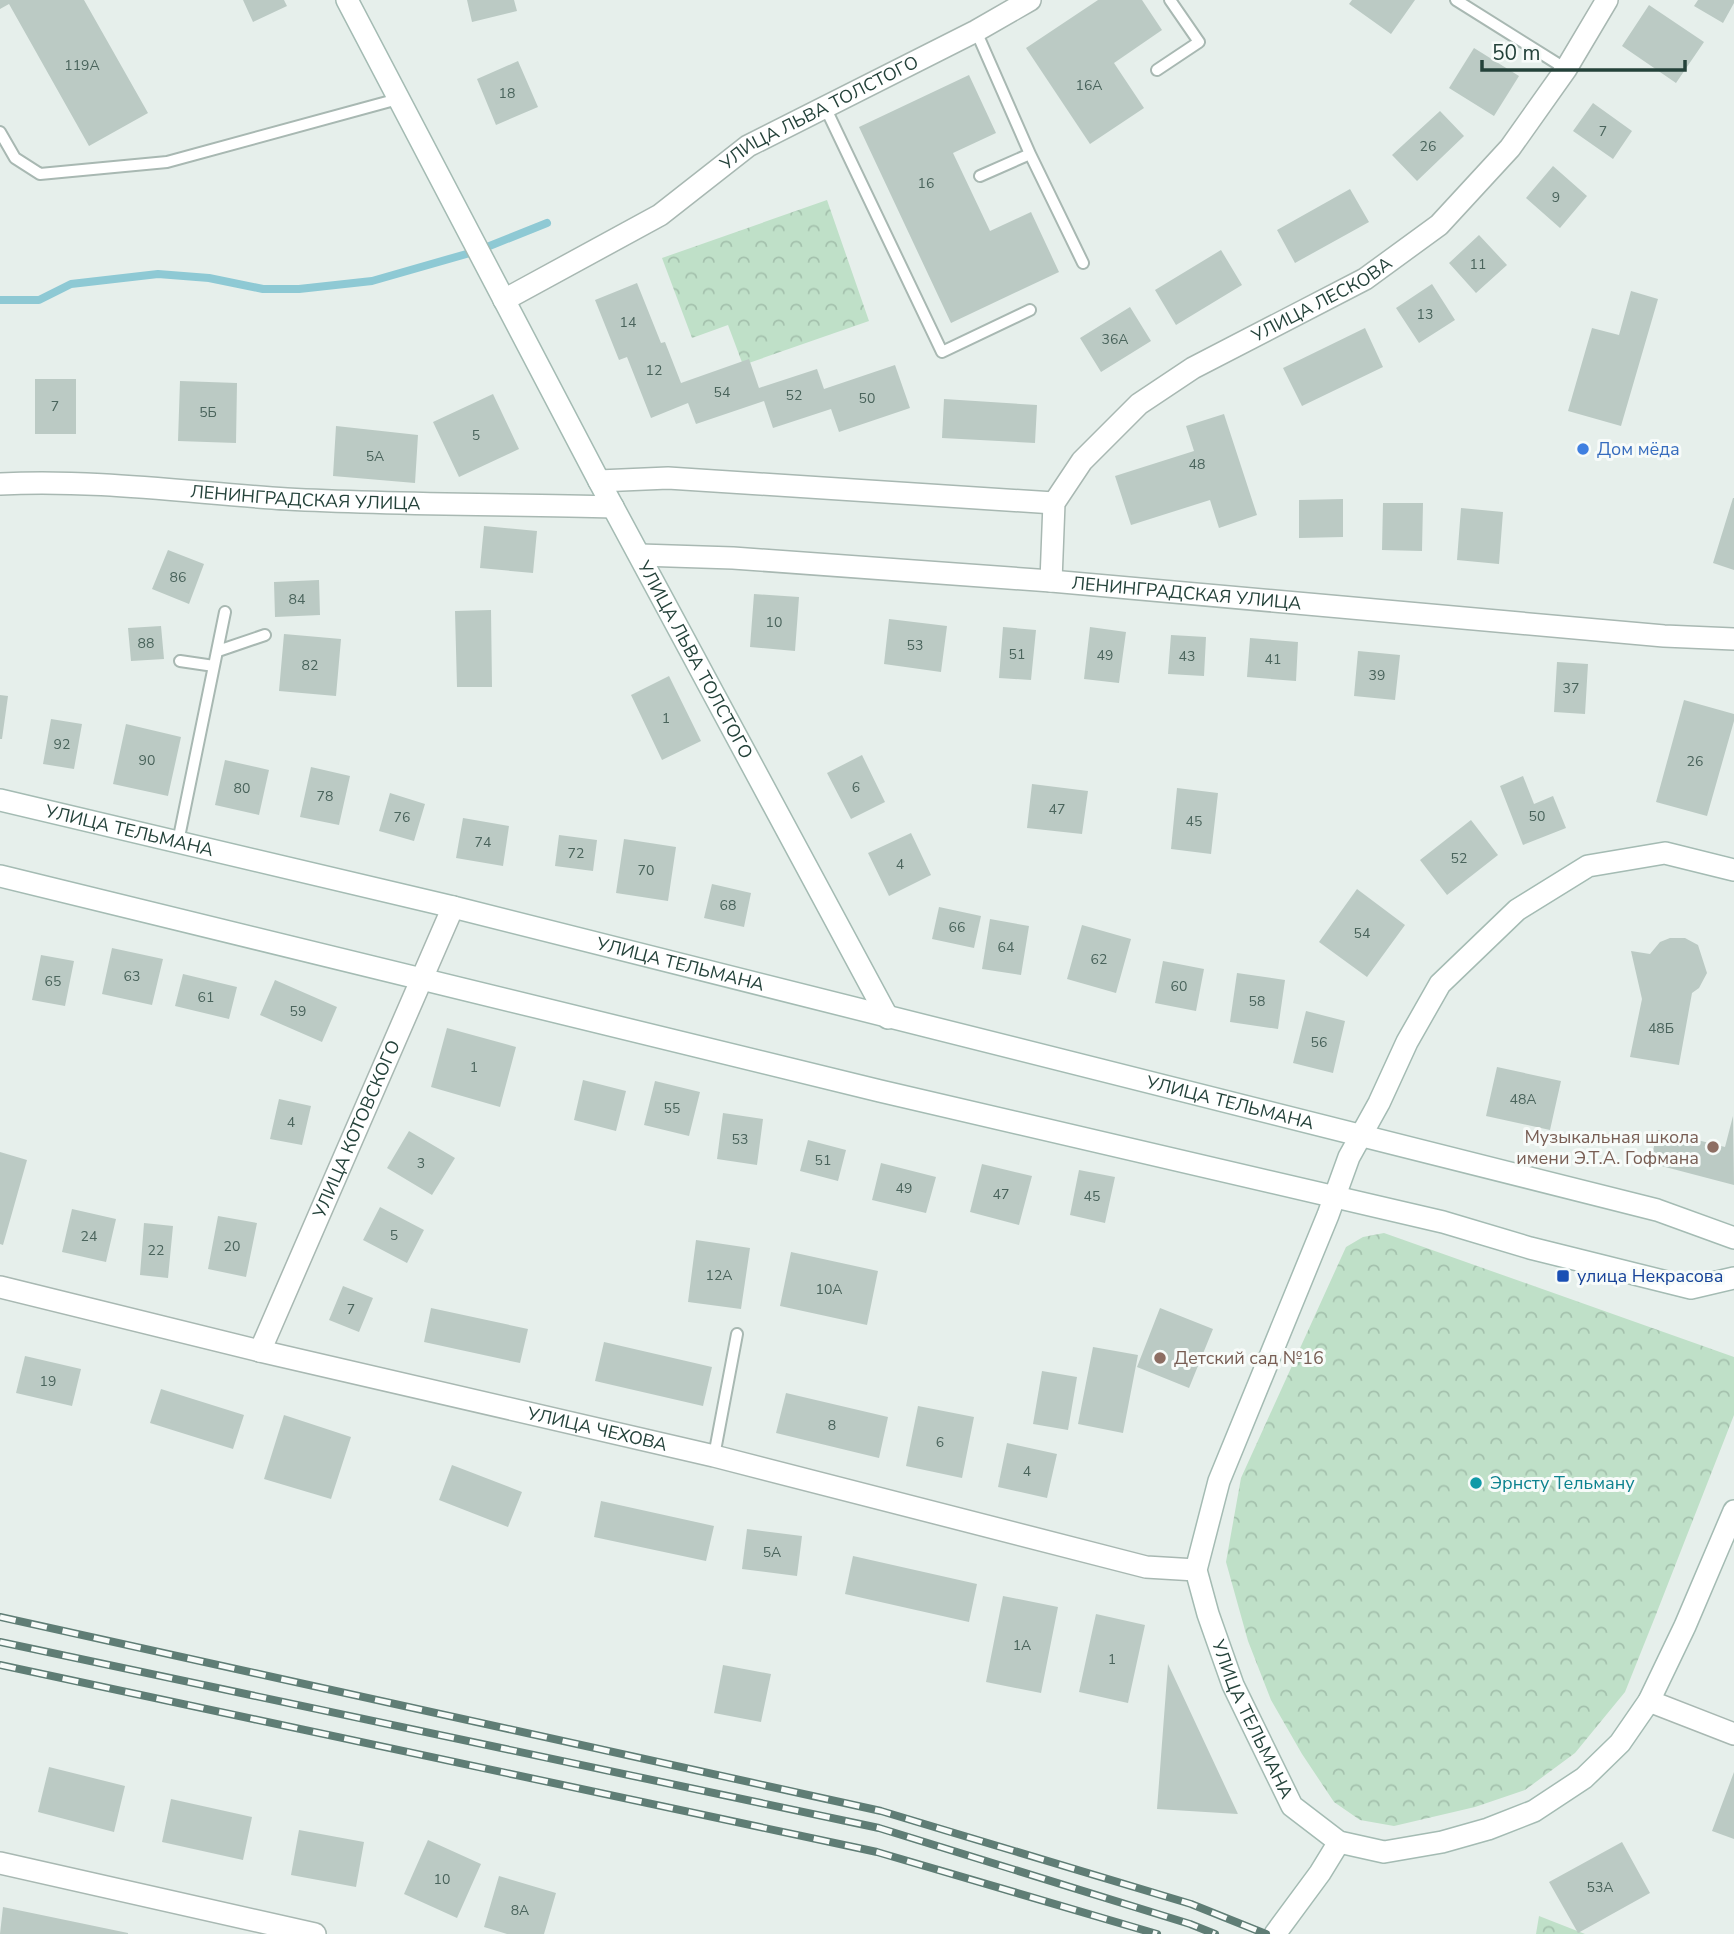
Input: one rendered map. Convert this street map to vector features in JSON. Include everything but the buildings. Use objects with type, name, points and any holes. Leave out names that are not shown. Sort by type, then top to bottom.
[{"type":"street","name":"УЛИЦА ЛЬВА ТОЛСТОГО","points":[[347,0],[599,481],[888,1018]]},
{"type":"street","name":"УЛИЦА ЛЬВА ТОЛСТОГО","points":[[504,300],[660,215],[748,146],[976,32],[1030,0]]},
{"type":"street","name":"УЛИЦА ЛЕСКОВА","points":[[1054,503],[1082,461],[1139,404],[1193,368],[1365,279],[1438,225],[1510,148],[1566,69],[1606,0]]},
{"type":"street","points":[[599,481],[668,478],[1054,503],[1051,581]]},
{"type":"street","name":"ЛЕНИНГРАДСКАЯ УЛИЦА","points":[[0,484],[34,482],[121,486],[289,499],[613,507]]},
{"type":"street","name":"ЛЕНИНГРАДСКАЯ УЛИЦА","points":[[640,555],[733,558],[1051,581],[1664,636],[1734,639]]},
{"type":"street","name":"УЛИЦА ТЕЛЬМАНА","points":[[0,800],[453,907],[1657,1210],[1734,1238]]},
{"type":"street","name":"УЛИЦА ТЕЛЬМАНА","points":[[1734,870],[1665,853],[1588,866],[1517,909],[1440,984],[1407,1042],[1344,1170],[1219,1481],[1196,1570],[1233,1685],[1292,1806],[1339,1842],[1384,1852],[1442,1842],[1488,1829],[1534,1811],[1584,1778],[1619,1743],[1649,1701],[1685,1626],[1734,1511]]},
{"type":"street","points":[[0,876],[893,1094],[1443,1222],[1530,1248],[1691,1287],[1734,1278]]},
{"type":"street","name":"УЛИЦА КОТОВСКОГО","points":[[260,1351],[453,907]]},
{"type":"street","name":"УЛИЦА ЧЕХОВА","points":[[0,1287],[260,1351],[714,1456],[1146,1567],[1196,1570]]},
{"type":"street","points":[[1649,1701],[1734,1734]]},
{"type":"street","points":[[1282,1926],[1339,1842]]},
{"type":"street","points":[[0,1863],[315,1934]]},
{"type":"lane","points":[[1157,70],[1199,42],[1170,0]]},
{"type":"lane","points":[[1456,0],[1566,69]]},
{"type":"lane","points":[[976,32],[1030,154],[1083,263]]},
{"type":"lane","points":[[0,132],[15,159],[40,174],[167,162],[398,99]]},
{"type":"lane","points":[[825,107],[942,352],[1030,310]]},
{"type":"lane","points":[[980,176],[1030,154]]},
{"type":"lane","points":[[178,842],[225,612]]},
{"type":"lane","points":[[218,651],[265,635]]},
{"type":"lane","points":[[180,661],[214,666]]},
{"type":"lane","points":[[714,1456],[737,1334]]},
{"type":"green space","points":[[827,200],[869,321],[743,365],[728,325],[692,338],[662,258]]},
{"type":"green space","points":[[1384,1233],[1734,1357],[1734,1415],[1625,1692],[1575,1753],[1525,1790],[1475,1807],[1394,1826],[1360,1820],[1334,1802],[1302,1754],[1271,1700],[1248,1641],[1226,1562],[1241,1478],[1346,1247],[1363,1237]]},
{"type":"green space","points":[[1539,1916],[1585,1934],[1536,1934]]},
{"type":"waterway","points":[[0,300],[39,300],[71,284],[158,274],[209,278],[263,289],[299,289],[372,281],[477,251],[547,223]]},
{"type":"railway","points":[[0,1617],[881,1811],[1191,1904],[1266,1934]]},
{"type":"railway","points":[[0,1642],[879,1828],[1215,1934]]},
{"type":"railway","points":[[0,1665],[877,1852],[1157,1934]]},
{"type":"place","name":"Дом мёда","points":[[1583,449]]},
{"type":"place","name":"Музыкальная школа имени Э.Т.А. Гофмана","points":[[1713,1147]]},
{"type":"place","name":"улица Некрасова","points":[[1563,1276]]},
{"type":"place","name":"Детский сад №16","points":[[1160,1358]]},
{"type":"place","name":"Эрнсту Тельману","points":[[1476,1483]]}]
